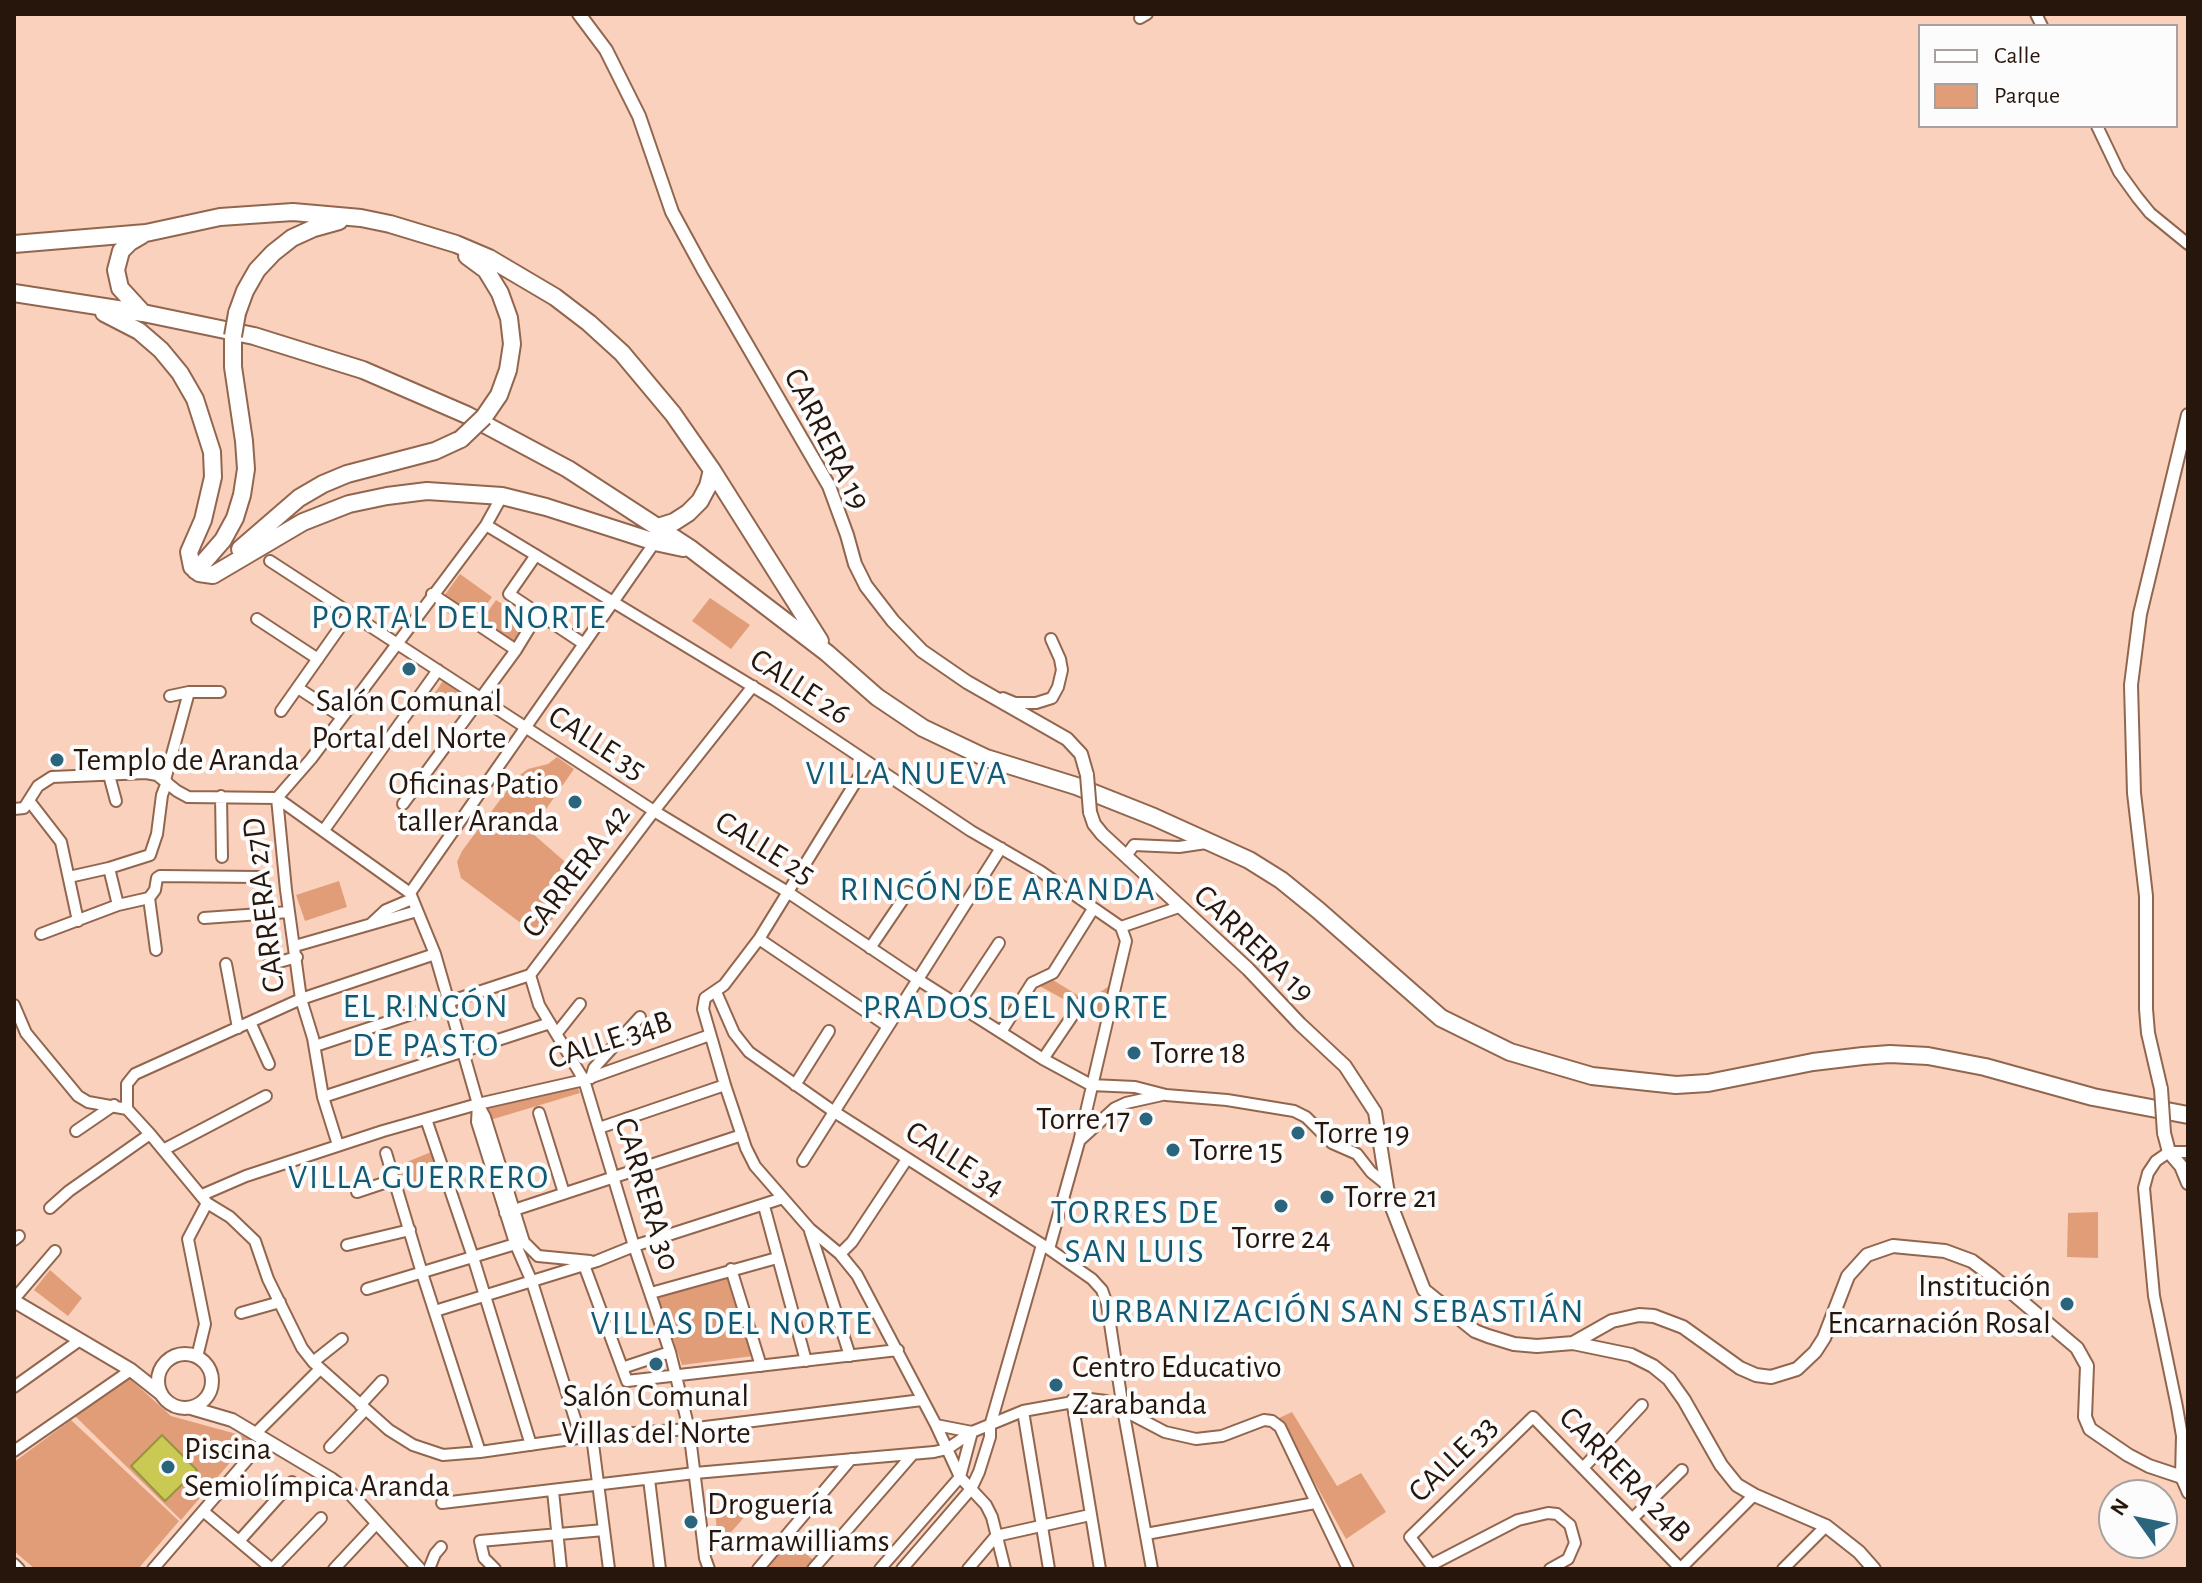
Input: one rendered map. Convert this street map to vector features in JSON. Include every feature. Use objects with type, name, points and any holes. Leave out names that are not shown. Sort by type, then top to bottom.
[{"type":"highway","points":[[14,244],[146,233],[220,217],[293,212],[361,218],[419,232],[467,249],[515,272],[589,323],[622,353],[673,414],[712,470],[827,653]]},
{"type":"highway","points":[[196,571],[223,540],[235,518],[242,495],[245,455],[233,367],[233,336],[245,291],[257,270],[292,238],[314,228],[361,218]]},
{"type":"highway","points":[[213,575],[273,519],[323,484],[347,474],[435,451],[461,439],[484,417],[504,382],[512,344],[509,318],[500,293],[486,270],[472,259],[419,232]]},
{"type":"highway","points":[[143,313],[120,288],[116,270],[121,251],[146,233]]},
{"type":"highway","points":[[14,293],[199,323],[309,352],[415,391],[568,469],[656,535]]},
{"type":"highway","points":[[72,301],[110,315],[139,331],[161,350],[180,373],[195,399],[212,452],[213,477],[203,520],[189,552],[189,560],[196,571],[204,575],[213,575],[303,522],[349,504],[427,491],[502,496],[656,535],[691,549],[827,653],[877,697],[923,728],[986,758],[1076,786],[1249,860],[1281,880],[1441,1018],[1483,1041],[1556,1067],[1620,1080],[1676,1085],[1708,1083],[1813,1062],[1863,1056],[1928,1056],[1985,1067],[2093,1097],[2188,1115]]},
{"type":"highway","points":[[656,535],[688,513],[704,494],[712,470]]},
{"type":"street","name":"CARRERA 19","points":[[579,14],[606,50],[639,116],[672,212],[829,486],[855,564],[866,586],[922,651],[1067,739],[1081,754],[1094,824],[1248,969],[1345,1066],[1375,1112],[1386,1184],[1406,1248],[1424,1290],[1475,1331],[1514,1344],[1573,1343],[1631,1355],[1653,1366],[1669,1379],[1684,1400],[1729,1477],[1754,1495],[1826,1526],[1859,1552],[1874,1569]]},
{"type":"street","points":[[2098,128],[2119,172],[2137,197],[2150,213],[2188,244]]},
{"type":"street","points":[[2188,415],[2140,614],[2131,685],[2134,793],[2146,896],[2148,1033],[2161,1089],[2164,1133],[2169,1152],[2181,1166],[2188,1183]]},
{"type":"street","points":[[277,798],[486,525],[502,496]]},
{"type":"street","name":"CALLE 26","points":[[486,525],[753,686],[1040,871],[1121,927]]},
{"type":"street","points":[[371,924],[386,910],[411,896],[614,603],[656,535]]},
{"type":"street","points":[[536,555],[509,594],[584,644]]},
{"type":"street","name":"CALLE 35","points":[[270,561],[654,811]]},
{"type":"street","points":[[432,594],[516,650]]},
{"type":"street","points":[[281,711],[350,613]]},
{"type":"street","points":[[403,804],[516,650],[538,614]]},
{"type":"street","points":[[257,619],[318,659]]},
{"type":"street","points":[[985,692],[1015,703],[1036,703],[1052,698],[1062,670],[1051,639]]},
{"type":"street","points":[[324,830],[438,670]]},
{"type":"street","name":"CARRERA 42","points":[[530,975],[753,686]]},
{"type":"street","points":[[298,688],[342,717]]},
{"type":"street","points":[[170,696],[189,692],[220,692]]},
{"type":"street","points":[[69,877],[150,855],[157,834],[158,811],[189,692]]},
{"type":"street","points":[[868,762],[759,939],[716,992],[703,1002],[725,1085],[755,1166],[810,1229],[840,1254],[857,1275],[898,1350],[960,1477],[986,1505],[1005,1569]]},
{"type":"street","points":[[14,809],[24,808],[38,786],[52,777],[146,773],[157,775],[188,797],[277,798],[411,896],[435,954],[519,1242],[587,1437],[598,1486],[609,1569]]},
{"type":"street","points":[[109,775],[116,801]]},
{"type":"street","points":[[221,796],[222,857]]},
{"type":"street","name":"CARRERA 27D","points":[[277,798],[301,999],[315,1046],[323,1097],[338,1145]]},
{"type":"street","points":[[30,802],[61,842],[78,921]]},
{"type":"street","name":"CALLE 25","points":[[654,811],[786,891],[1043,1059],[1091,1085]]},
{"type":"street","points":[[1126,856],[1134,845],[1179,847],[1213,842]]},
{"type":"street","points":[[803,1161],[886,1025],[1001,848]]},
{"type":"street","points":[[109,868],[118,905]]},
{"type":"street","points":[[41,934],[118,905],[149,898],[160,876],[259,877]]},
{"type":"street","points":[[870,948],[908,892]]},
{"type":"street","points":[[149,898],[156,950]]},
{"type":"street","points":[[902,1569],[971,1489],[985,1455],[990,1426],[1079,1142],[1126,941],[1121,927],[1179,907]]},
{"type":"street","points":[[1001,1032],[1032,983],[1053,973],[1093,909]]},
{"type":"street","points":[[268,965],[371,924],[417,911]]},
{"type":"street","points":[[204,918],[289,912]]},
{"type":"street","points":[[759,939],[886,1025]]},
{"type":"street","points":[[958,1005],[999,943]]},
{"type":"street","points":[[127,1109],[127,1084],[135,1074],[301,999],[435,954]]},
{"type":"street","points":[[226,964],[238,1028]]},
{"type":"street","points":[[315,1046],[530,975]]},
{"type":"street","name":"CARRERA 30","points":[[530,975],[539,1005],[588,1079],[599,1128],[634,1246],[676,1374],[689,1429],[707,1564]]},
{"type":"street","name":"CALLE 34","points":[[716,992],[734,1033],[749,1052],[833,1111],[1046,1247],[1092,1279],[1102,1290],[1107,1304],[1152,1569]]},
{"type":"street","points":[[1043,1059],[1081,1003]]},
{"type":"street","points":[[557,1033],[580,1004]]},
{"type":"street","points":[[14,1005],[26,1033],[78,1096],[88,1102],[127,1109],[204,1199],[230,1217],[255,1241],[268,1279],[302,1348],[316,1366],[362,1407],[413,1445],[443,1455],[480,1452],[922,1400]]},
{"type":"street","points":[[588,1079],[594,1068],[640,1017]]},
{"type":"street","points":[[250,1022],[269,1064]]},
{"type":"street","points":[[323,1097],[550,1023]]},
{"type":"street","points":[[795,1085],[829,1031]]},
{"type":"street","points":[[14,1041],[26,1033]]},
{"type":"street","name":"CALLE 34B","points":[[204,1199],[246,1176],[338,1145],[478,1104],[588,1079],[710,1035]]},
{"type":"street","points":[[599,1128],[725,1085]]},
{"type":"street","points":[[1091,1085],[1135,1087],[1166,1095],[1227,1100],[1294,1111],[1306,1117],[1332,1143],[1357,1154],[1371,1172],[1386,1184]]},
{"type":"street","points":[[1079,1142],[1115,1108],[1166,1095]]},
{"type":"street","points":[[163,1150],[266,1096]]},
{"type":"street","points":[[76,1131],[114,1105]]},
{"type":"street","points":[[539,1113],[564,1193]]},
{"type":"street","points":[[426,1119],[473,1257],[531,1445]]},
{"type":"street","points":[[50,1208],[150,1134]]},
{"type":"street","points":[[510,1212],[742,1135]]},
{"type":"street","points":[[2188,1152],[2169,1152],[2156,1161],[2148,1173],[2144,1188],[2154,1296],[2182,1436],[2184,1478],[2188,1493]]},
{"type":"street","points":[[386,1153],[480,1452]]},
{"type":"street","points":[[840,1254],[852,1242],[907,1159]]},
{"type":"street","points":[[357,1192],[393,1180]]},
{"type":"street","points":[[435,1311],[597,1261],[783,1198]]},
{"type":"street","points":[[197,1357],[205,1324],[188,1239],[204,1199]]},
{"type":"street","points":[[764,1206],[806,1361]]},
{"type":"street","points":[[810,1229],[850,1356]]},
{"type":"street","points":[[347,1245],[410,1230]]},
{"type":"street","points":[[367,1289],[519,1242]]},
{"type":"street","points":[[519,1242],[538,1256],[597,1261]]},
{"type":"street","points":[[1573,1343],[1612,1321],[1639,1315],[1654,1316],[1683,1327],[1740,1368],[1771,1377],[1785,1374],[1807,1363],[1815,1352],[1824,1338],[1848,1276],[1867,1255],[1893,1246],[1945,1251],[1972,1261],[2077,1348],[2087,1366],[2085,1417],[2090,1429],[2128,1455],[2184,1478]]},
{"type":"street","points":[[14,1299],[55,1251]]},
{"type":"street","points":[[651,1293],[777,1258]]},
{"type":"street","points":[[584,1265],[627,1381],[898,1350]]},
{"type":"street","points":[[731,1269],[761,1366]]},
{"type":"street","points":[[14,1299],[159,1388]]},
{"type":"street","points":[[14,1299],[159,1388],[173,1406],[222,1416],[331,1479],[351,1494],[419,1569]]},
{"type":"street","points":[[241,1313],[280,1302]]},
{"type":"street","points":[[153,1569],[203,1511],[316,1366],[342,1339]]},
{"type":"street","points":[[14,1387],[80,1340]]},
{"type":"street","points":[[622,1368],[670,1352]]},
{"type":"street","points":[[159,1388],[163,1366],[170,1359],[178,1355],[197,1357],[204,1362],[212,1380],[207,1398],[191,1408]]},
{"type":"street","points":[[14,1451],[131,1370]]},
{"type":"street","points":[[330,1447],[382,1381]]},
{"type":"street","points":[[442,1503],[695,1473],[947,1449],[972,1432],[1023,1411],[1090,1399],[1106,1401],[1165,1432],[1196,1439],[1222,1436],[1264,1420],[1272,1421],[1280,1427],[1348,1569]]},
{"type":"street","points":[[1072,1400],[1100,1569]]},
{"type":"street","points":[[1583,1468],[1642,1405]]},
{"type":"street","points":[[1023,1411],[1049,1569]]},
{"type":"street","name":"CARRERA 24B","points":[[1533,1417],[1680,1569]]},
{"type":"street","name":"CALLE 33","points":[[1432,1567],[1410,1537],[1533,1417]]},
{"type":"street","points":[[936,1425],[972,1432]]},
{"type":"street","points":[[880,1569],[960,1477],[972,1432]]},
{"type":"street","points":[[813,1569],[913,1454]]},
{"type":"street","points":[[758,1569],[851,1459]]},
{"type":"street","points":[[1632,1519],[1682,1470]]},
{"type":"street","points":[[649,1479],[660,1569]]},
{"type":"street","points":[[240,1540],[292,1482]]},
{"type":"street","points":[[553,1491],[561,1569]]},
{"type":"street","points":[[1680,1569],[1754,1495]]},
{"type":"street","points":[[1146,1534],[1315,1503]]},
{"type":"street","points":[[203,1511],[272,1569],[321,1518]]},
{"type":"street","points":[[1432,1567],[1518,1520],[1535,1514],[1557,1514],[1570,1525],[1575,1543],[1568,1559],[1550,1569]]},
{"type":"street","points":[[968,1569],[996,1536],[1090,1515]]},
{"type":"street","points":[[334,1569],[377,1523]]},
{"type":"street","points":[[1783,1569],[1826,1526]]},
{"type":"street","points":[[495,1569],[484,1558],[480,1541],[604,1530]]},
{"type":"street","points":[[429,1569],[441,1547]]},
{"type":"street","points":[[14,1564],[19,1569]]},
{"type":"street","points":[[695,1569],[707,1564]]},
{"type":"green space","points":[[460,574],[492,597],[477,618],[444,596]]},
{"type":"green space","points":[[710,598],[750,625],[731,649],[692,621]]},
{"type":"green space","points":[[496,600],[531,622],[515,648],[479,624]]},
{"type":"green space","points":[[445,678],[473,698],[460,716],[432,697]]},
{"type":"green space","points":[[557,757],[574,769],[532,833],[571,867],[575,882],[554,918],[545,925],[533,928],[522,924],[461,878],[457,862],[517,777]]},
{"type":"green space","points":[[339,881],[347,907],[305,921],[296,895]]},
{"type":"green space","points":[[1053,980],[1087,1001],[1115,982],[1103,1021],[1036,984]]},
{"type":"green space","points":[[577,1086],[580,1093],[490,1120],[486,1106]]},
{"type":"green space","points":[[431,1152],[439,1176],[403,1188],[395,1167]]},
{"type":"green space","points":[[2098,1212],[2098,1258],[2067,1257],[2068,1213]]},
{"type":"green space","points":[[50,1270],[82,1298],[68,1316],[34,1290]]},
{"type":"green space","points":[[729,1274],[753,1356],[682,1365],[658,1296]]},
{"type":"green space","points":[[128,1377],[171,1416],[251,1438],[181,1520],[75,1416]]},
{"type":"green space","points":[[1292,1412],[1337,1486],[1361,1473],[1386,1512],[1346,1539],[1279,1418]]},
{"type":"green space","points":[[71,1420],[179,1521],[138,1569],[35,1569],[14,1551],[14,1462]]},
{"type":"green space","points":[[755,1505],[718,1547],[715,1507]]},
{"type":"green space","points":[[788,1539],[816,1562],[810,1569],[763,1569]]},
{"type":"shaded area","name":"Piscina Semiolímpica Aranda","points":[[162,1435],[197,1470],[165,1501],[131,1466]]},
{"type":"place","name":"Salón Comunal Portal del Norte","points":[[409,669]]},
{"type":"place","name":"Templo de Aranda","points":[[57,760]]},
{"type":"place","name":"Oficinas Patio taller Aranda","points":[[575,802]]},
{"type":"place","name":"Torre 18","points":[[1134,1053]]},
{"type":"place","name":"Torre 17","points":[[1146,1119]]},
{"type":"place","name":"Torre 19","points":[[1298,1133]]},
{"type":"place","name":"Torre 15","points":[[1173,1150]]},
{"type":"place","name":"Torre 21","points":[[1327,1197]]},
{"type":"place","name":"Torre 24","points":[[1281,1206]]},
{"type":"place","name":"Institución Encarnación Rosal","points":[[2067,1304]]},
{"type":"place","name":"Salón Comunal Villas del Norte","points":[[656,1364]]},
{"type":"place","name":"Centro Educativo Zarabanda","points":[[1056,1385]]},
{"type":"place","name":"Piscina Semiolímpica Aranda","points":[[168,1467]]},
{"type":"place","name":"Droguería Farmawilliams","points":[[691,1522]]},
{"type":"district","name":"PORTAL DEL NORTE","points":[[459,618]]},
{"type":"district","name":"VILLA NUEVA","points":[[907,774]]},
{"type":"district","name":"RINCÓN DE ARANDA","points":[[998,890]]},
{"type":"district","name":"PRADOS DEL NORTE","points":[[1016,1008]]},
{"type":"district","name":"EL RINCÓN DE PASTO","points":[[426,1026]]},
{"type":"district","name":"VILLA GUERRERO","points":[[419,1178]]},
{"type":"district","name":"TORRES DE SAN LUIS","points":[[1135,1232]]},
{"type":"district","name":"URBANIZACIÓN SAN SEBASTIÁN","points":[[1338,1312]]},
{"type":"district","name":"VILLAS DEL NORTE","points":[[732,1324]]}]
